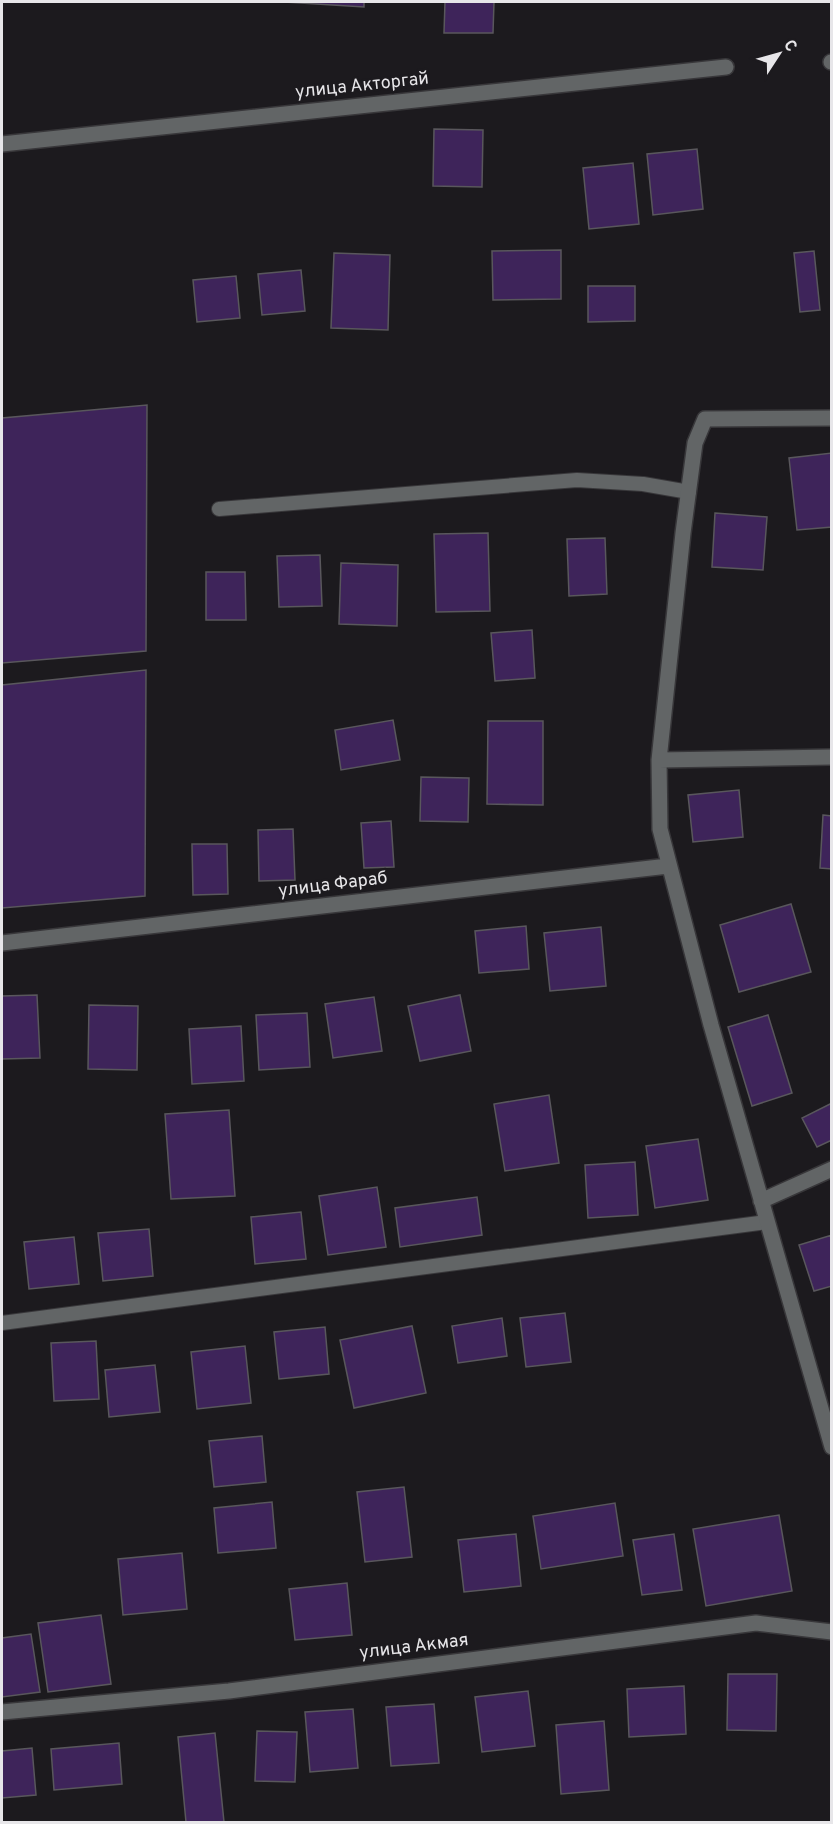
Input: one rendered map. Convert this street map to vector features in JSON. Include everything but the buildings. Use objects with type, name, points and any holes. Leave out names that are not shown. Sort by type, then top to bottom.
[{"type":"street","name":"улица Акторгай","points":[[2,144],[726,67]]},
{"type":"street","points":[[831,418],[705,419],[695,443],[659,760],[660,829],[668,866],[831,1447]]},
{"type":"street","points":[[659,760],[831,757]]},
{"type":"street","name":"улица Фараб","points":[[2,943],[668,866]]},
{"type":"street","points":[[761,1201],[831,1169]]},
{"type":"street","name":"улица Акмая","points":[[2,1712],[229,1691],[756,1623],[831,1632]]},
{"type":"lane","points":[[219,509],[577,480],[643,484],[689,492]]},
{"type":"lane","points":[[2,1323],[767,1222]]}]
